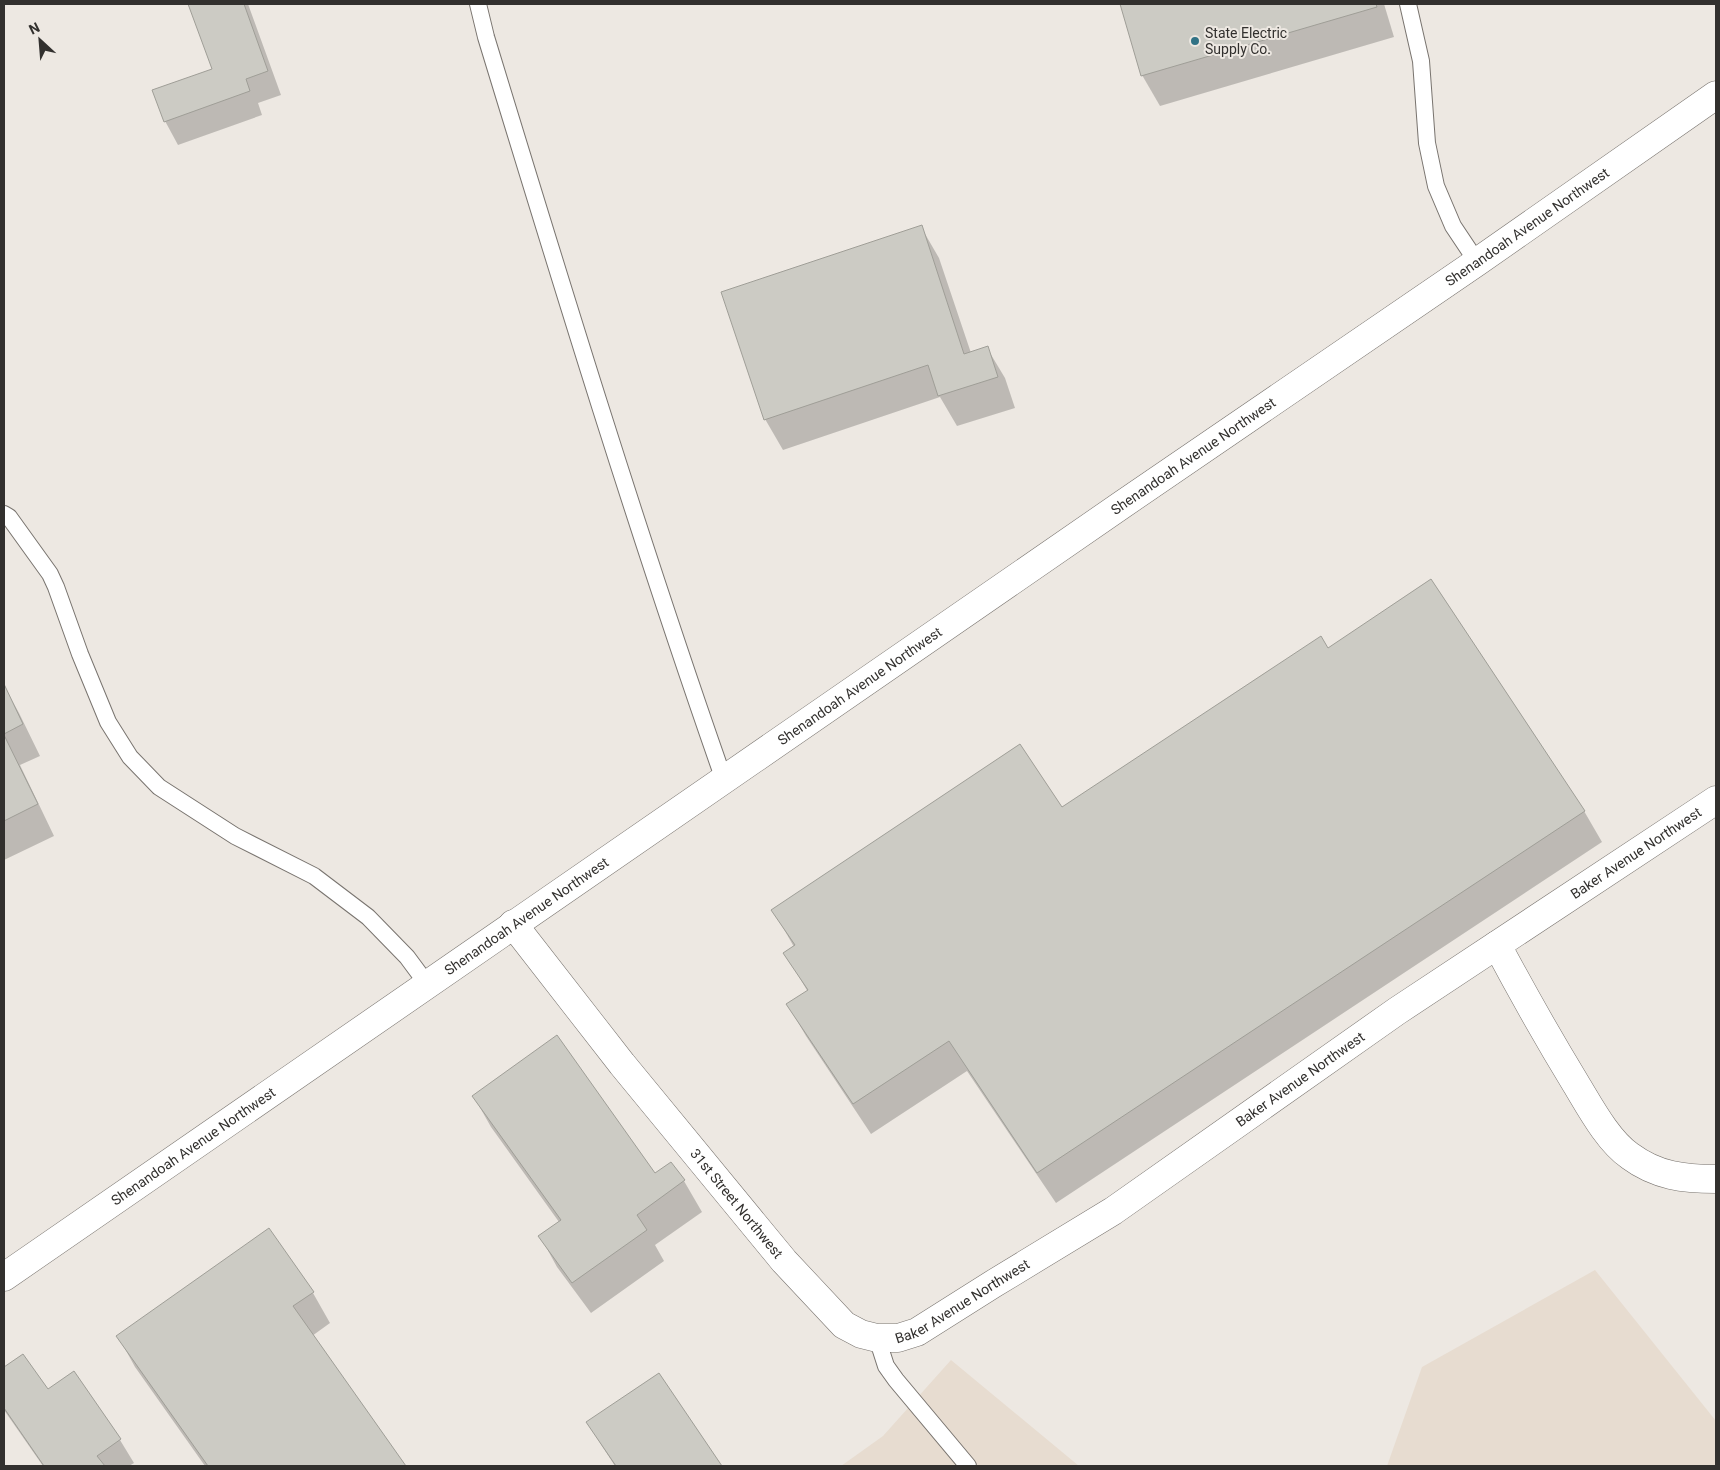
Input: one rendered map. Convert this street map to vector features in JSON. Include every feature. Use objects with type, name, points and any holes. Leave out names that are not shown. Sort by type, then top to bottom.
[{"type":"main road","name":"Shenandoah Avenue Northwest","points":[[4,1277],[1131,498],[1477,262],[1716,95]]},
{"type":"main road","name":"Baker Avenue Northwest","points":[[876,1338],[898,1338],[917,1332],[1113,1211],[1397,1011],[1716,800]]},
{"type":"main road","name":"31st Street Northwest","points":[[513,924],[622,1064],[784,1261],[844,1325],[861,1334],[876,1338]]},
{"type":"main road","points":[[1497,945],[1534,1014],[1602,1127],[1628,1156],[1652,1170],[1683,1178],[1716,1179]]},
{"type":"lane","points":[[478,4],[572,320],[680,654],[724,780]]},
{"type":"lane","points":[[1408,4],[1421,62],[1428,143],[1436,186],[1453,226],[1477,262]]},
{"type":"lane","points":[[4,514],[9,517],[50,574],[108,722],[130,757],[159,787],[235,836],[314,876],[368,917],[407,957],[427,984]]},
{"type":"lane","points":[[876,1338],[886,1366],[896,1380],[968,1466]]},
{"type":"shaded area","points":[[1595,1270],[1716,1421],[1716,1466],[1387,1466],[1422,1367]]},
{"type":"shaded area","points":[[951,1360],[1079,1466],[841,1466],[883,1436]]},
{"type":"building","points":[[188,4],[244,4],[268,71],[246,79],[250,91],[164,122],[152,90],[212,69]]},
{"type":"building","name":"State Electric Supply Co.","points":[[1120,4],[1376,4],[1377,7],[1141,76]]},
{"type":"building","points":[[922,225],[964,354],[988,346],[998,377],[938,396],[928,365],[764,420],[721,292]]},
{"type":"building","points":[[1431,579],[1585,811],[1037,1173],[949,1041],[853,1104],[786,1004],[808,990],[783,953],[795,945],[771,910],[1020,744],[1062,807],[1321,636],[1328,648]]},
{"type":"building","points":[[4,684],[23,724],[4,734]]},
{"type":"building","points":[[4,735],[38,804],[4,821]]},
{"type":"building","points":[[557,1035],[655,1173],[671,1162],[685,1180],[637,1215],[647,1230],[572,1283],[538,1236],[561,1220],[472,1096]]},
{"type":"building","points":[[269,1228],[314,1292],[293,1306],[406,1466],[208,1466],[116,1336]]},
{"type":"building","points":[[23,1354],[48,1389],[74,1371],[121,1439],[97,1456],[105,1466],[44,1466],[4,1408],[4,1367]]},
{"type":"building","points":[[659,1373],[722,1466],[616,1466],[586,1422]]},
{"type":"place","name":"State Electric Supply Co.","points":[[1195,41]]}]
